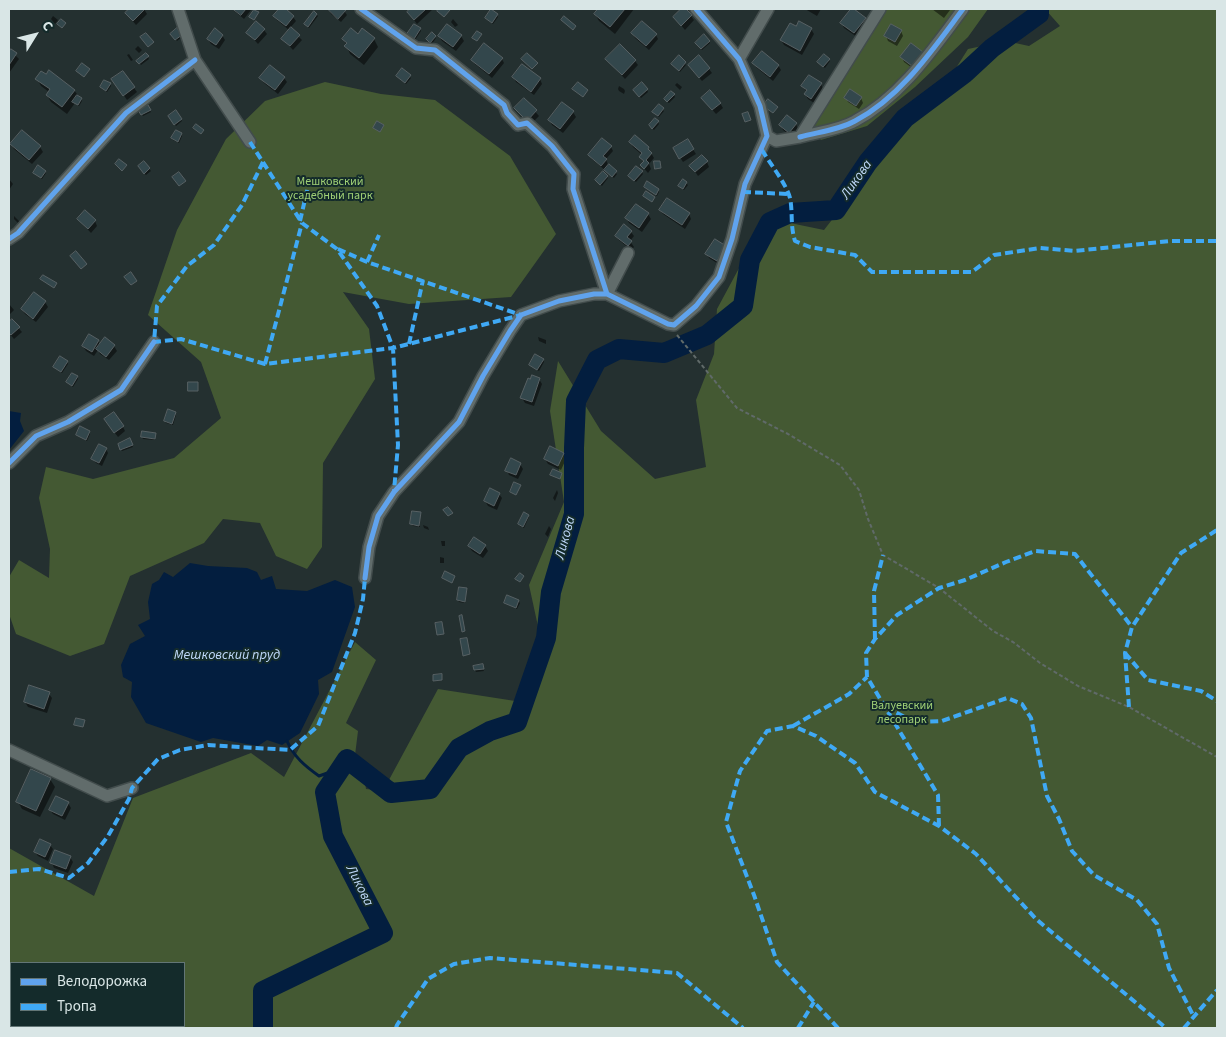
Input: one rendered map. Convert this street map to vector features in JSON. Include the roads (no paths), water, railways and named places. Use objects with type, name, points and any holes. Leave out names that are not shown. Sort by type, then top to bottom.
[{"type":"street","points":[[178,9],[195,60],[250,142]]},
{"type":"street","points":[[361,9],[416,48],[435,50],[504,104],[507,113],[518,125],[527,123],[552,146],[574,174],[573,189],[607,294]]},
{"type":"street","points":[[365,578],[369,547],[378,516],[394,492],[459,422],[483,376],[521,315],[559,301],[594,294],[607,294],[674,326],[696,306],[719,277],[732,238],[745,184],[767,136],[760,106],[739,59],[696,9]]},
{"type":"street","points":[[739,59],[768,9]]},
{"type":"street","points":[[800,136],[880,9]]},
{"type":"street","points":[[767,136],[776,141],[854,122],[881,105],[926,58],[963,9]]},
{"type":"street","points":[[9,239],[18,233],[126,113],[195,60]]},
{"type":"street","points":[[607,294],[628,253]]},
{"type":"street","points":[[9,462],[36,436],[68,422],[121,390],[154,342]]},
{"type":"street","points":[[9,750],[107,796],[132,788]]},
{"type":"water","points":[[9,411],[21,413],[20,421],[24,431],[9,450]]},
{"type":"water","name":"Мешковский пруд","points":[[190,563],[247,568],[257,572],[261,580],[272,576],[276,589],[307,591],[335,580],[352,587],[355,607],[332,672],[318,680],[319,694],[300,733],[282,745],[267,740],[258,746],[213,738],[201,742],[146,723],[131,697],[132,682],[123,677],[121,665],[130,644],[145,636],[138,625],[150,619],[148,602],[152,584],[159,580],[164,572],[173,577]]},
{"type":"waterway","name":"Ликова","points":[[263,1028],[263,991],[383,933],[333,836],[325,792],[347,759],[391,793],[430,789],[459,748],[490,731],[517,722],[546,638],[551,592],[574,514],[576,401],[597,360],[619,349],[664,353],[707,335],[743,306],[750,260],[770,222],[790,213],[836,210],[868,162],[905,118],[965,73],[992,48],[1039,14],[1039,9]]},
{"type":"waterway","points":[[287,741],[300,761],[319,776],[339,769]]},
{"type":"park label","name":"Мешковский усадебный парк","points":[[330,189]]},
{"type":"park label","name":"Валуевский лесопарк","points":[[902,713]]}]
